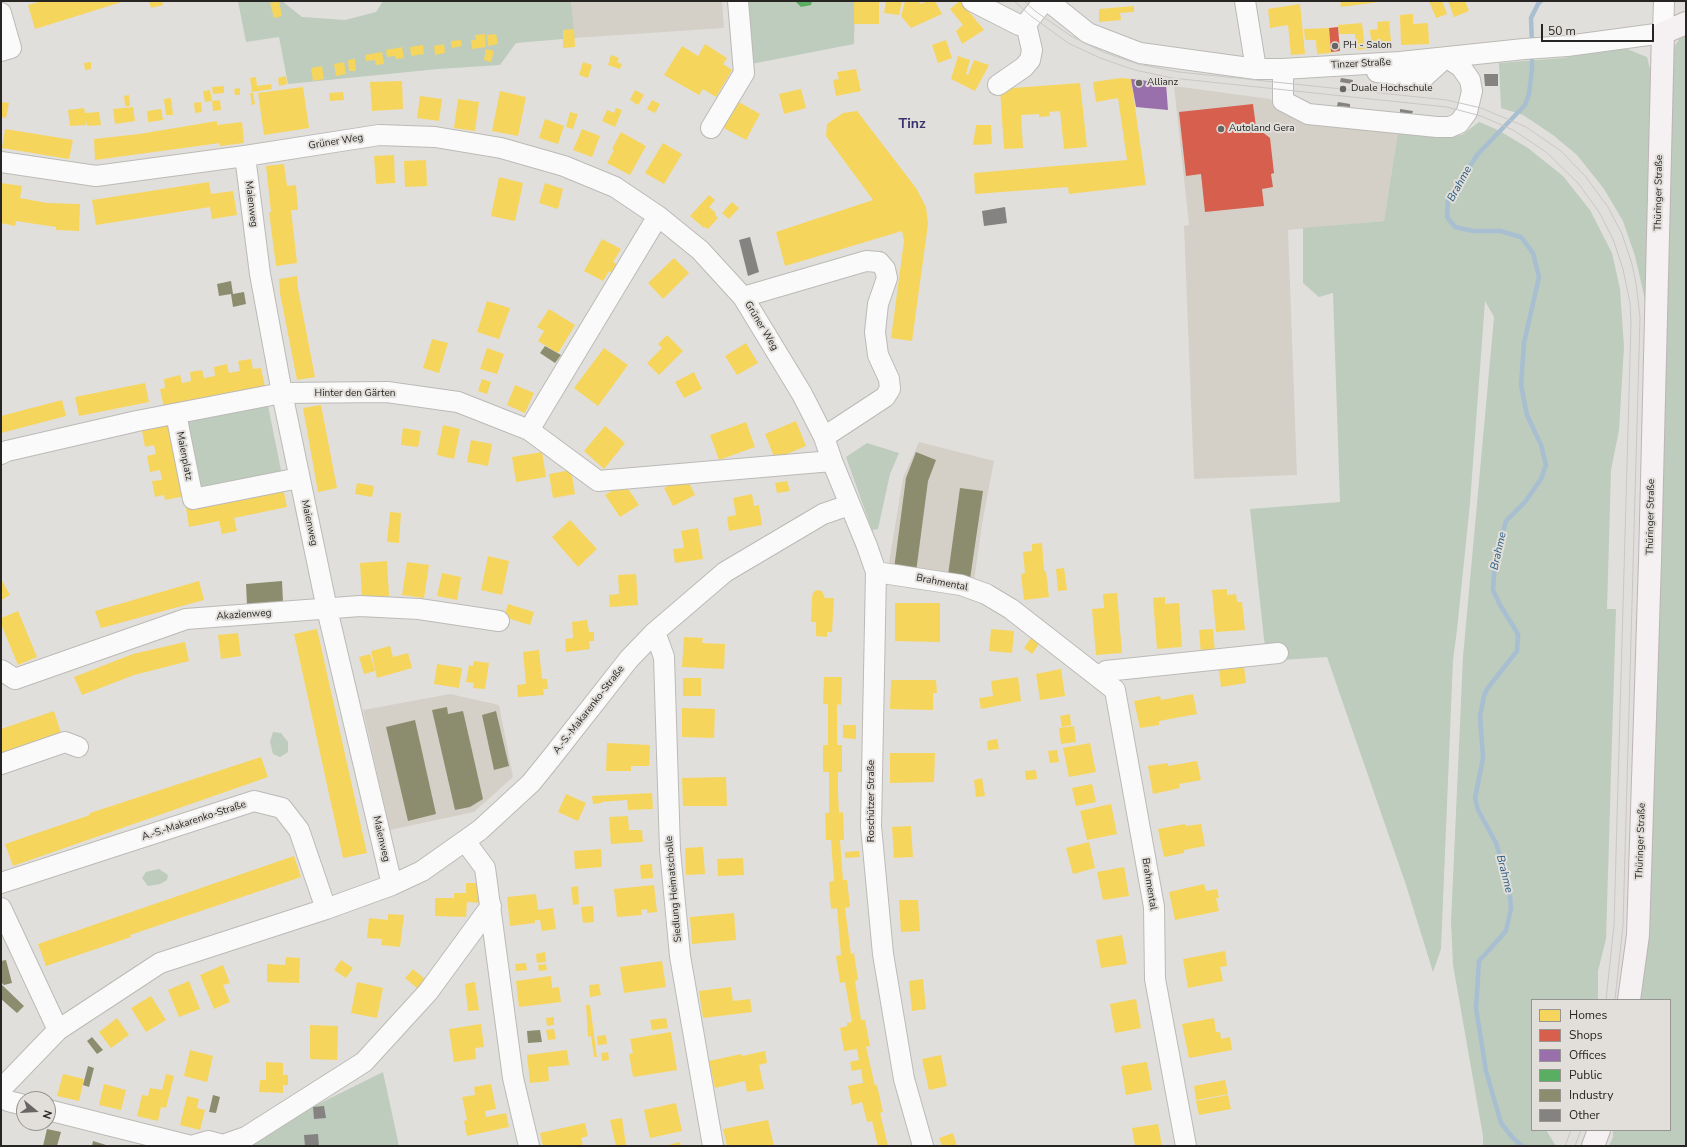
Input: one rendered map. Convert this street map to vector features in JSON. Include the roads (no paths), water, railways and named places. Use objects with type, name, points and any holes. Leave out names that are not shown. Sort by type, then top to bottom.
[{"type":"main road","name":"Tinzer Straße","points":[[1663,33],[1686,23]]},
{"type":"main road","name":"Thüringer Straße","points":[[1629,999],[1638,927],[1650,569],[1663,33]]},
{"type":"main road","points":[[1593,1146],[1598,1131]]},
{"type":"street","points":[[711,128],[744,73],[738,1]]},
{"type":"street","points":[[972,1],[1019,25],[1026,24],[1044,1]]},
{"type":"street","name":"Tinzer Straße","points":[[1048,1],[1088,33],[1140,53],[1256,69],[1283,69],[1400,62],[1446,56],[1568,46],[1663,33]]},
{"type":"street","points":[[1245,1],[1256,69]]},
{"type":"street","points":[[1663,33],[1664,1]]},
{"type":"street","points":[[1,13],[11,48],[1,51]]},
{"type":"street","points":[[998,85],[1024,67],[1030,60],[1032,50],[1026,24]]},
{"type":"street","points":[[1283,69],[1282,101],[1308,114],[1450,127],[1459,123],[1467,112],[1472,91],[1470,80],[1461,68],[1446,56]]},
{"type":"street","name":"Grüner Weg","points":[[1,162],[96,176],[245,156],[379,135],[435,137],[501,148],[564,166],[615,188],[658,216],[700,250],[743,297],[802,394],[824,437],[849,505]]},
{"type":"street","name":"Maienweg","points":[[245,156],[260,274],[299,478],[327,609],[392,886]]},
{"type":"street","points":[[528,430],[658,216]]},
{"type":"street","points":[[743,297],[866,261],[878,262],[885,269],[887,278],[878,304],[875,332],[878,355],[889,379],[890,389],[885,397],[824,437]]},
{"type":"street","name":"Hinter den Gärten","points":[[282,393],[387,392],[458,402],[528,430],[598,481],[832,461]]},
{"type":"street","points":[[1,454],[7,451],[137,421],[282,393]]},
{"type":"street","name":"Maienplatz","points":[[176,414],[193,498],[299,478]]},
{"type":"street","name":"Roschützer Straße","points":[[849,505],[867,546],[876,572],[870,826],[883,954],[904,1079],[923,1146]]},
{"type":"street","name":"A.-S.-Makarenko-Straße","points":[[1,1089],[58,1030],[160,963],[392,886],[422,871],[480,830],[531,782],[628,659],[654,632],[725,572],[823,514],[849,505]]},
{"type":"street","name":"Brahmental","points":[[876,572],[961,585],[986,594],[1011,609],[1115,690],[1154,907],[1155,979],[1186,1146]]},
{"type":"street","name":"Akazienweg","points":[[1,670],[15,679],[186,619],[360,606],[418,609],[499,621]]},
{"type":"street","name":"Siedlung Heimatscholle","points":[[654,632],[664,657],[670,850],[680,956],[713,1146]]},
{"type":"street","points":[[1100,677],[1106,670],[1278,653]]},
{"type":"street","points":[[1,764],[65,742],[78,747]]},
{"type":"street","name":"A.-S.-Makarenko-Straße","points":[[1,883],[254,801],[282,808],[299,830],[326,909]]},
{"type":"street","points":[[465,841],[485,868],[513,1078],[529,1146]]},
{"type":"street","points":[[56,1112],[197,1144],[223,1144],[246,1137],[364,1062],[428,992],[491,906]]},
{"type":"street","points":[[1,908],[58,1030]]},
{"type":"street","points":[[1,1095],[8,1101],[16,1102]]},
{"type":"waterway","name":"Brahme","points":[[1532,44],[1531,18],[1541,1]]},
{"type":"waterway","name":"Brahme","points":[[1522,1146],[1513,1138],[1501,1123],[1486,1071],[1476,1008],[1479,961],[1506,931],[1511,908],[1509,885],[1496,843],[1478,810],[1475,798],[1483,758],[1480,716],[1484,696],[1487,689],[1517,651],[1518,634],[1500,605],[1493,590],[1495,562],[1506,521],[1525,502],[1541,479],[1546,465],[1541,445],[1527,415],[1521,385],[1524,343],[1539,277],[1533,253],[1521,237],[1500,231],[1473,231],[1455,227],[1447,217],[1448,201],[1477,155],[1525,105],[1529,94],[1532,53]]},
{"type":"tram line","points":[[1014,1],[1031,16],[1068,43],[1100,58],[1135,70],[1172,78],[1447,107],[1481,116],[1513,130],[1546,152],[1578,183],[1599,212],[1613,239],[1623,269],[1630,303],[1631,323],[1614,925],[1606,999]]},
{"type":"tram line","points":[[1024,1],[1035,11],[1071,36],[1103,52],[1138,64],[1179,72],[1447,100],[1481,108],[1526,127],[1561,151],[1586,177],[1608,207],[1622,234],[1632,264],[1640,317],[1623,925],[1615,999]]},
{"type":"tram line","points":[[1565,1146],[1571,1131]]},
{"type":"tram line","points":[[1575,1146],[1581,1131]]},
{"type":"place","name":"PH - Salon","points":[[1335,46]]},
{"type":"place","name":"Allianz","points":[[1139,83]]},
{"type":"place","name":"Duale Hochschule","points":[[1343,89]]},
{"type":"place","name":"Autoland Gera","points":[[1221,129]]},
{"type":"district","name":"Tinz","points":[[912,125]]}]
